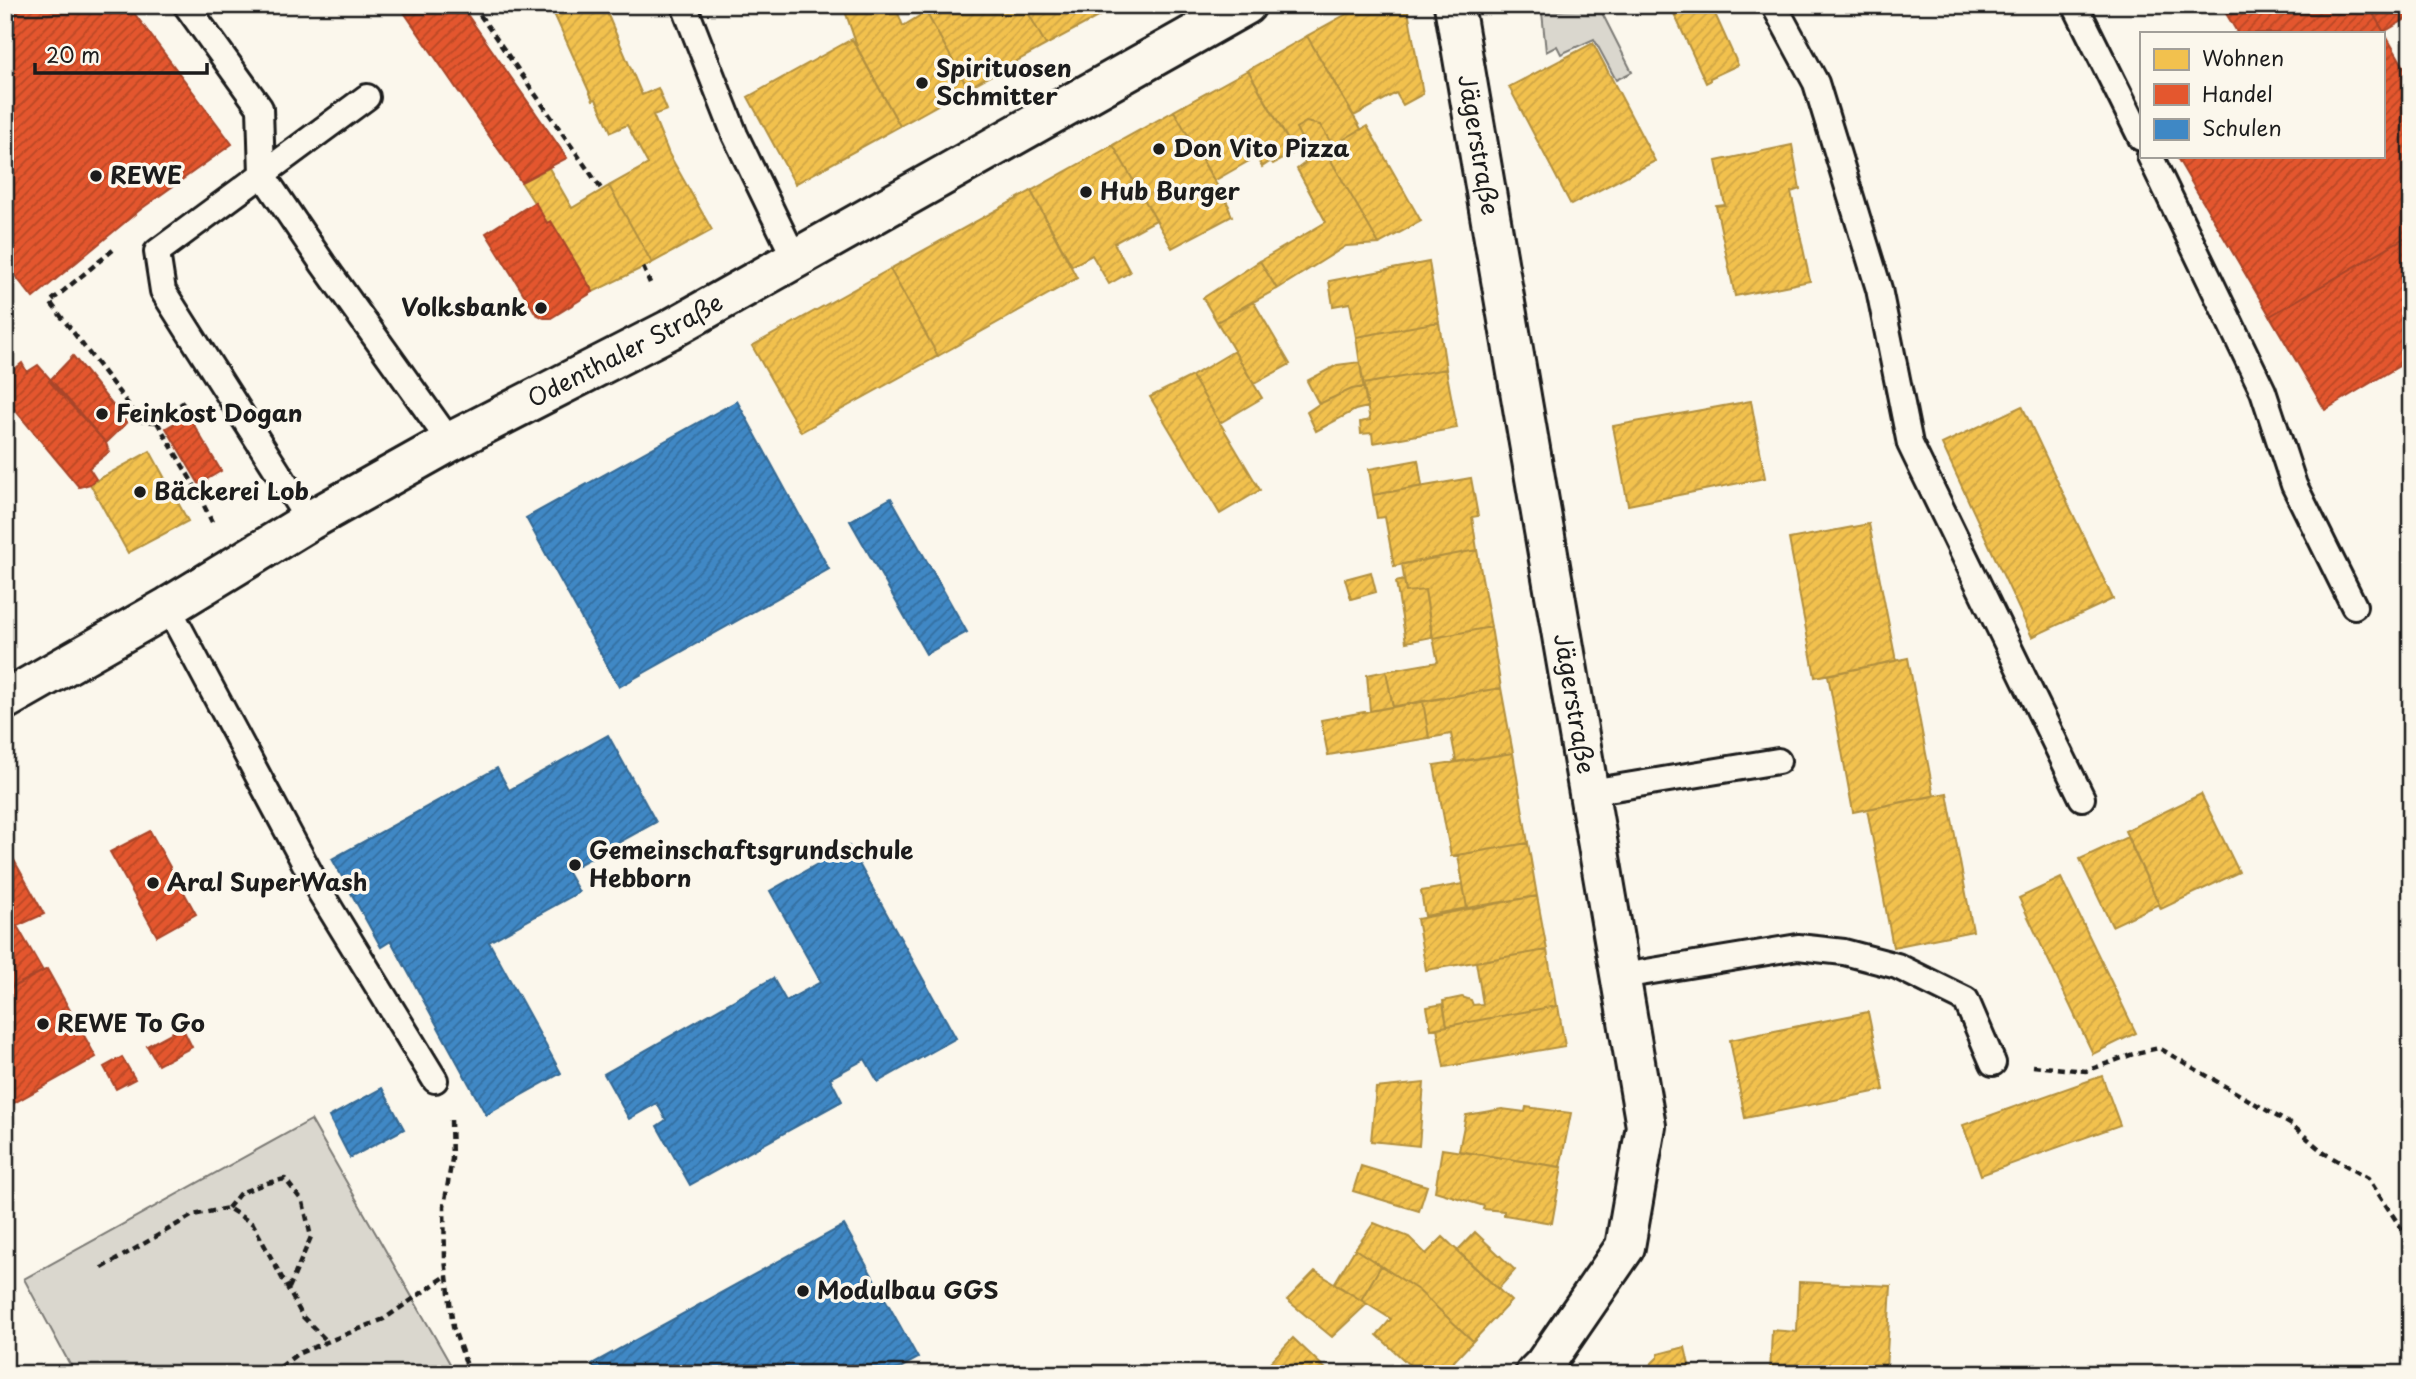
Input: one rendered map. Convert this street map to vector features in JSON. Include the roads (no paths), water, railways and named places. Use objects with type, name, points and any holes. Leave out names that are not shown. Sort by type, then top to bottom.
[{"type":"main road","name":"Odenthaler Straße","points":[[5,700],[168,607],[309,521],[450,442],[669,330],[1247,5]]},
{"type":"main road","name":"Jägerstraße","points":[[1454,5],[1646,1126],[1625,1247],[1544,1365],[1535,1374]]},
{"type":"lane","points":[[186,5],[260,108],[262,174],[450,442]]},
{"type":"lane","points":[[684,5],[735,135],[795,259]]},
{"type":"lane","points":[[1774,5],[1816,83],[1879,289],[1910,444],[2082,798]]},
{"type":"lane","points":[[2075,5],[2140,136]]},
{"type":"lane","points":[[309,521],[163,290],[157,252],[366,97]]},
{"type":"lane","points":[[2151,158],[2263,391],[2294,485],[2354,606]]},
{"type":"lane","points":[[168,607],[320,892],[435,1080]]},
{"type":"lane","points":[[1590,792],[1778,761]]},
{"type":"lane","points":[[1622,976],[1798,947],[1844,952],[1896,966],[1966,1000],[1993,1063]]},
{"type":"place","name":"Spirituosen Schmitter","points":[[922,83]]},
{"type":"place","name":"Don Vito Pizza","points":[[1159,149]]},
{"type":"place","name":"REWE","points":[[96,176]]},
{"type":"place","name":"Hub Burger","points":[[1086,192]]},
{"type":"place","name":"Volksbank","points":[[541,308]]},
{"type":"place","name":"Feinkost Dogan","points":[[102,414]]},
{"type":"place","name":"Bäckerei Lob","points":[[140,492]]},
{"type":"place","name":"Gemeinschaftsgrundschule Hebborn","points":[[575,865]]},
{"type":"place","name":"Aral SuperWash","points":[[153,883]]},
{"type":"place","name":"REWE To Go","points":[[43,1024]]},
{"type":"place","name":"Modulbau GGS","points":[[803,1291]]}]
